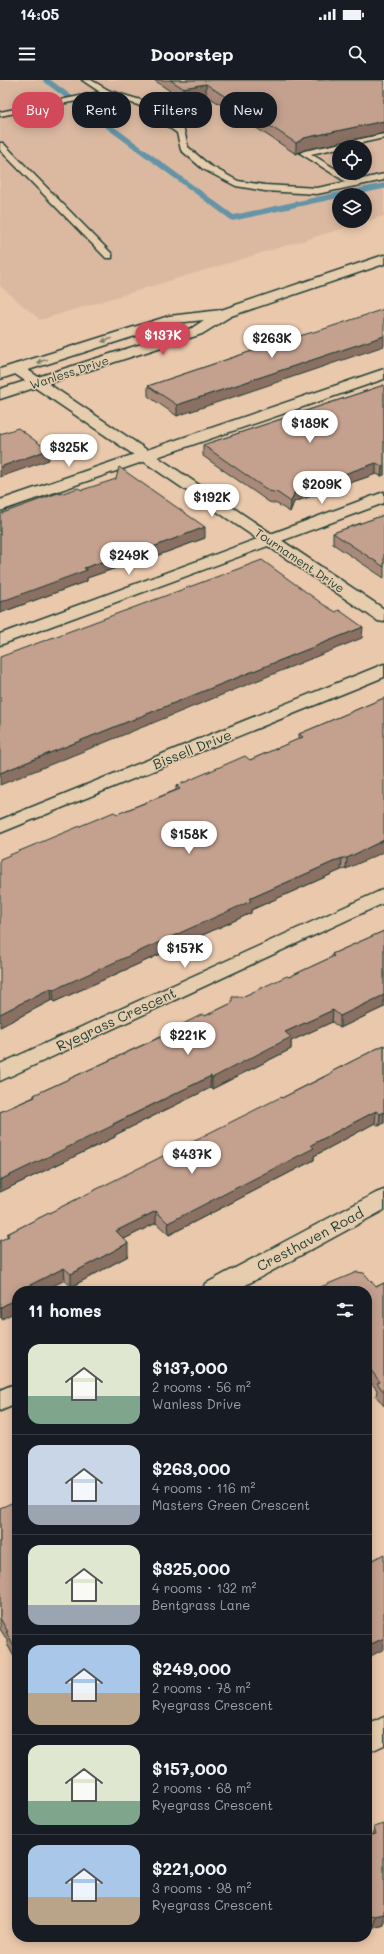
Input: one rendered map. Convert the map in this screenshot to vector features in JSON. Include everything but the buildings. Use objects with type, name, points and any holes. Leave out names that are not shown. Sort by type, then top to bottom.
[{"type":"street","name":"Wanless Drive","points":[[0,374],[174,320],[226,313],[384,259]]},
{"type":"street","name":"Wanless Drive","points":[[0,394],[197,331],[226,313]]},
{"type":"street","name":"Tournament Drive","points":[[17,369],[148,456],[384,617]]},
{"type":"street","points":[[0,506],[384,374]]},
{"type":"street","points":[[0,640],[384,497]]},
{"type":"street","name":"Bissell Drive","points":[[0,827],[384,670]]},
{"type":"street","name":"Ryegrass Crescent","points":[[0,1073],[384,895]]},
{"type":"street","name":"Cresthaven Road","points":[[223,1286],[384,1199]]},
{"type":"street","points":[[0,1401],[12,1395]]},
{"type":"street","points":[[372,1737],[384,1730]]},
{"type":"lane","points":[[86,80],[105,92]]},
{"type":"lane","points":[[0,114],[72,100]]},
{"type":"lane","points":[[131,100],[141,103],[181,132],[184,148],[206,167],[236,183],[265,188],[317,192],[384,177]]},
{"type":"lane","points":[[354,184],[304,153],[384,136]]},
{"type":"lane","points":[[0,145],[109,256]]},
{"type":"shaded area","points":[[0,80],[384,80],[384,216],[372,220],[372,188],[332,188],[332,228],[344,228],[40,320],[0,286]]},
{"type":"waterway","points":[[46,80],[233,218],[332,197]]},
{"type":"waterway","points":[[372,189],[384,186]]}]
